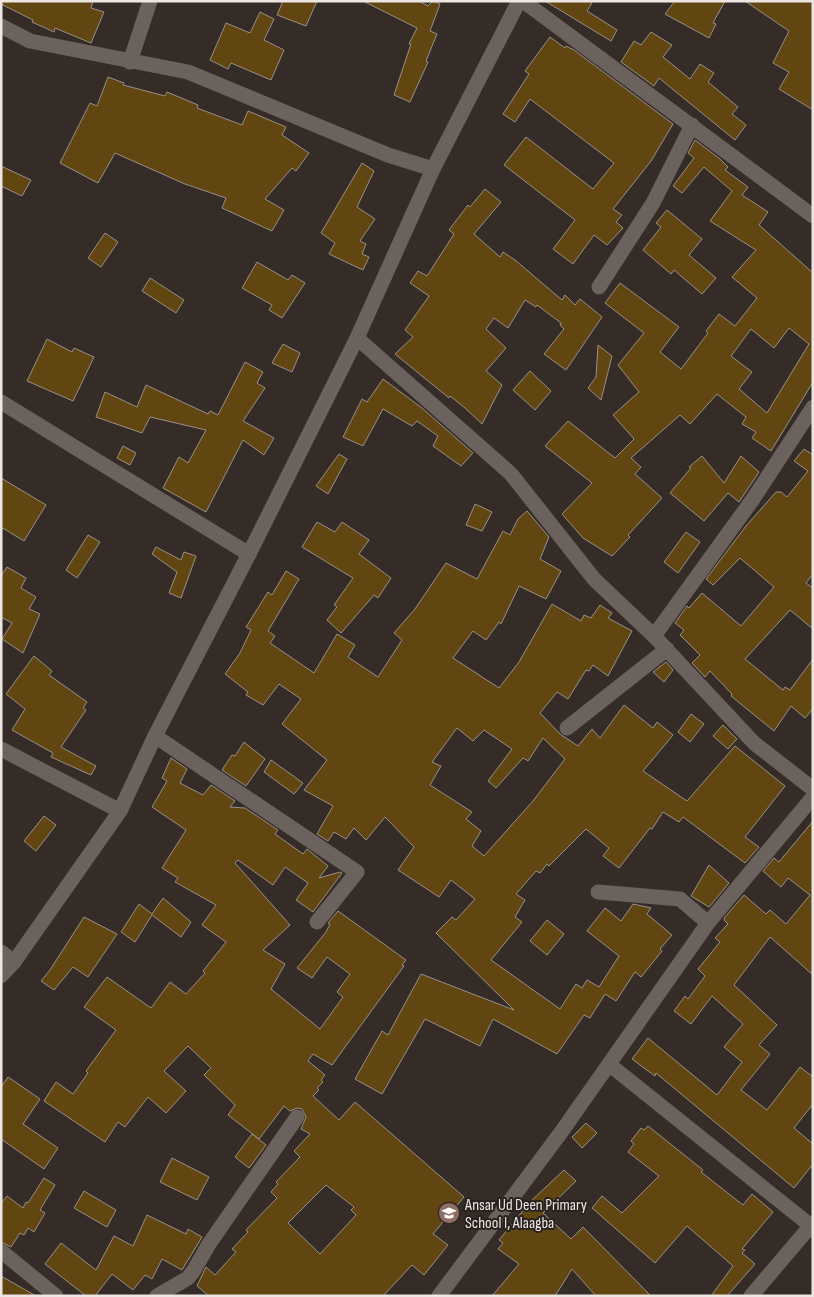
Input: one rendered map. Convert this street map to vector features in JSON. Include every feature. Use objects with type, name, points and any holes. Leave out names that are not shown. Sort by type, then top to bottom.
[{"type":"street","points":[[130,62],[150,1]]},
{"type":"street","points":[[1,976],[14,962],[120,811],[155,736],[357,338],[433,169],[521,1],[692,125],[787,199],[813,216]]},
{"type":"street","points":[[1,26],[30,41],[188,72],[388,154],[433,169]]},
{"type":"street","points":[[599,287],[654,203],[692,125]]},
{"type":"street","points":[[357,338],[511,474],[594,580],[667,649],[754,743],[813,788]]},
{"type":"street","points":[[1,402],[249,554]]},
{"type":"street","points":[[654,636],[753,499],[813,407]]},
{"type":"street","points":[[567,728],[667,649]]},
{"type":"street","points":[[155,736],[357,872],[317,922]]},
{"type":"street","points":[[1,749],[120,811]]},
{"type":"street","points":[[439,1296],[610,1065],[708,923],[813,797]]},
{"type":"street","points":[[598,892],[680,899],[708,923]]},
{"type":"street","points":[[1,952],[14,962]]},
{"type":"street","points":[[610,1065],[812,1225],[751,1296]]},
{"type":"street","points":[[157,1296],[188,1278],[209,1244],[297,1117]]},
{"type":"street","points":[[1,1251],[56,1296]]},
{"type":"building","points":[[1,1],[93,1],[91,8],[104,12],[91,43],[55,28],[54,32],[32,22],[33,20],[1,4]]},
{"type":"building","points":[[283,1],[317,1],[306,26],[277,15]]},
{"type":"building","points":[[363,1],[419,1],[428,6],[433,1],[440,4],[430,31],[437,34],[426,61],[428,62],[410,102],[394,95],[411,44],[409,44],[417,28]]},
{"type":"building","points":[[545,1],[593,1],[587,11],[617,30],[611,41]]},
{"type":"building","points":[[675,1],[725,1],[713,23],[716,24],[709,38],[665,14]]},
{"type":"building","points":[[745,1],[813,1],[813,110],[779,89],[789,72],[773,63],[789,31]]},
{"type":"building","points":[[260,12],[274,19],[264,40],[284,50],[271,80],[231,63],[228,69],[210,60],[226,23],[250,33]]},
{"type":"building","points":[[651,32],[672,45],[663,57],[690,79],[700,64],[714,73],[708,82],[738,107],[732,114],[746,125],[735,140],[659,78],[654,86],[621,62],[634,41],[641,45]]},
{"type":"building","points":[[550,37],[565,48],[566,46],[574,50],[673,124],[651,161],[613,209],[622,215],[616,222],[623,228],[607,245],[594,235],[573,264],[553,249],[575,220],[504,165],[526,137],[593,189],[614,163],[530,99],[515,122],[503,114],[529,74],[525,71]]},
{"type":"building","points":[[108,77],[124,83],[123,85],[165,96],[167,92],[198,105],[197,108],[242,125],[248,111],[286,127],[282,135],[309,153],[296,171],[292,168],[265,199],[284,210],[272,231],[222,208],[226,198],[185,184],[115,153],[98,183],[60,163],[90,103],[97,106]]},
{"type":"building","points":[[695,140],[720,159],[728,167],[725,170],[748,187],[742,195],[768,212],[759,225],[813,273],[813,382],[771,451],[752,438],[756,432],[742,424],[746,417],[717,394],[690,424],[680,415],[631,458],[641,467],[635,474],[662,498],[628,535],[630,537],[612,556],[583,538],[562,514],[592,483],[545,446],[568,421],[615,458],[634,439],[613,415],[639,392],[618,365],[644,333],[605,303],[620,283],[679,327],[660,352],[681,369],[708,333],[706,331],[719,314],[735,326],[757,298],[732,277],[756,250],[710,221],[732,191],[704,167],[682,193],[673,186],[694,158],[688,153]],"holes":[[[789,328],[809,344],[767,413],[739,389],[752,372],[731,356],[751,329],[774,348]]]},
{"type":"building","points":[[362,163],[374,171],[357,207],[375,219],[360,241],[366,244],[362,254],[369,257],[363,270],[329,254],[335,243],[321,233]]},
{"type":"building","points":[[1,166],[31,180],[22,196],[1,186]]},
{"type":"building","points":[[485,189],[501,202],[474,234],[500,257],[503,252],[515,260],[562,300],[565,295],[575,305],[580,299],[602,317],[566,370],[544,354],[564,329],[560,325],[561,323],[537,305],[536,307],[525,300],[508,328],[494,318],[486,329],[506,348],[486,371],[502,385],[482,424],[464,407],[450,396],[449,398],[395,354],[413,337],[405,330],[429,296],[410,283],[418,271],[427,276],[454,234],[449,230],[468,205],[470,207]]},
{"type":"building","points":[[667,210],[702,239],[689,255],[716,278],[702,294],[674,270],[671,274],[643,250],[661,227],[656,223]]},
{"type":"building","points":[[105,233],[118,242],[101,267],[88,258]]},
{"type":"building","points":[[257,262],[288,280],[292,275],[305,283],[282,318],[269,310],[272,305],[242,288]]},
{"type":"building","points":[[150,278],[184,300],[176,313],[142,291]]},
{"type":"building","points":[[47,339],[72,352],[74,348],[94,357],[73,401],[27,381]]},
{"type":"building","points":[[283,344],[300,353],[292,372],[272,363]]},
{"type":"building","points":[[598,345],[612,356],[601,400],[588,388],[596,377]]},
{"type":"building","points":[[245,362],[263,372],[257,383],[265,388],[243,421],[274,438],[264,455],[243,440],[206,512],[163,488],[179,457],[188,463],[206,430],[150,417],[142,433],[96,417],[105,392],[137,407],[146,385],[208,414],[210,411],[218,415]]},
{"type":"building","points":[[530,371],[551,391],[535,410],[513,390]]},
{"type":"building","points":[[383,379],[422,408],[473,453],[461,466],[433,446],[438,436],[417,421],[412,426],[383,409],[363,446],[343,437],[362,399],[367,402]]},
{"type":"building","points":[[123,446],[136,453],[130,465],[117,458]]},
{"type":"building","points":[[804,449],[813,455],[813,574],[806,583],[813,588],[813,629],[790,610],[745,659],[783,690],[785,687],[790,690],[813,659],[813,709],[805,718],[791,706],[774,731],[731,696],[732,694],[710,671],[705,677],[692,663],[700,655],[680,635],[684,630],[675,623],[687,606],[689,608],[702,593],[741,626],[774,587],[740,558],[713,585],[706,579],[746,526],[776,492],[781,492],[787,497],[808,471],[794,461]]},
{"type":"building","points":[[339,454],[347,459],[328,494],[316,486]]},
{"type":"building","points":[[702,456],[724,483],[741,456],[759,472],[739,502],[728,493],[704,521],[670,493],[691,468],[689,467]]},
{"type":"building","points":[[1,478],[46,505],[24,541],[1,527]]},
{"type":"building","points":[[475,504],[492,512],[482,531],[466,525]]},
{"type":"building","points":[[527,511],[549,537],[540,559],[561,571],[546,599],[519,586],[501,624],[499,622],[486,640],[473,631],[453,658],[499,688],[519,662],[552,604],[581,621],[584,615],[591,618],[600,605],[612,613],[608,618],[632,631],[608,676],[593,665],[589,671],[586,670],[568,699],[557,692],[540,713],[560,734],[578,746],[592,729],[600,738],[624,705],[653,728],[657,722],[673,735],[643,771],[687,801],[735,746],[785,786],[745,837],[759,847],[745,863],[683,817],[679,822],[663,812],[652,829],[650,828],[619,868],[603,856],[609,848],[586,829],[549,866],[547,864],[540,873],[536,871],[516,894],[525,900],[515,917],[522,922],[491,960],[560,1009],[576,984],[582,988],[587,980],[599,987],[619,956],[587,931],[605,908],[621,921],[633,904],[651,908],[647,914],[672,935],[660,949],[662,951],[641,977],[635,972],[616,1001],[605,994],[590,1018],[584,1015],[557,1054],[493,1019],[480,1046],[425,1019],[382,1094],[355,1079],[382,1031],[388,1035],[421,974],[514,1010],[436,933],[452,917],[456,920],[475,899],[451,880],[439,897],[398,870],[414,847],[385,817],[366,840],[354,828],[346,839],[334,832],[328,841],[317,834],[333,806],[304,790],[327,760],[282,724],[301,699],[279,684],[263,705],[246,695],[248,692],[225,674],[240,653],[251,630],[246,627],[268,592],[272,595],[286,571],[299,579],[268,631],[275,636],[270,643],[314,673],[337,634],[355,645],[348,657],[378,677],[402,640],[394,633],[415,609],[446,563],[477,579],[503,531],[510,535],[518,519]],"holes":[[[457,728],[473,741],[484,730],[512,749],[488,781],[496,788],[523,758],[528,761],[543,738],[565,759],[533,801],[484,856],[472,846],[481,831],[466,819],[472,812],[430,785],[441,766],[432,762]]]},
{"type":"building","points":[[317,522],[335,532],[342,522],[369,540],[359,554],[391,578],[378,598],[374,595],[341,633],[327,620],[337,607],[334,605],[353,578],[302,547]]},
{"type":"building","points":[[686,532],[700,542],[678,573],[664,562]]},
{"type":"building","points":[[88,535],[100,542],[77,578],[66,570]]},
{"type":"building","points":[[156,547],[181,560],[184,552],[196,556],[181,598],[169,593],[177,572],[152,554]]},
{"type":"building","points":[[7,567],[26,578],[21,588],[36,597],[29,609],[40,614],[23,653],[2,639],[12,623],[1,617],[1,576]]},
{"type":"building","points":[[34,656],[52,671],[49,675],[87,702],[83,708],[86,710],[61,747],[96,766],[91,775],[51,757],[53,753],[12,730],[25,709],[6,694]]},
{"type":"building","points":[[666,662],[673,670],[664,682],[653,672]]},
{"type":"building","points":[[691,714],[704,724],[690,742],[678,732]]},
{"type":"building","points":[[723,725],[737,739],[728,749],[713,736]]},
{"type":"building","points":[[244,742],[265,759],[246,786],[222,770],[232,755],[235,756]]},
{"type":"building","points":[[171,758],[187,769],[180,783],[203,795],[211,785],[235,801],[230,807],[245,808],[278,830],[275,834],[303,854],[307,849],[317,857],[328,866],[319,878],[342,873],[313,912],[296,900],[308,883],[285,867],[273,885],[238,860],[235,863],[290,925],[263,950],[285,964],[271,989],[320,1029],[343,997],[337,992],[350,974],[327,957],[312,978],[297,968],[326,932],[330,924],[328,923],[338,911],[406,960],[402,965],[404,966],[332,1065],[313,1054],[308,1061],[325,1075],[321,1080],[323,1082],[317,1088],[319,1090],[313,1096],[339,1120],[355,1102],[464,1197],[433,1234],[448,1245],[424,1275],[412,1265],[383,1296],[209,1296],[197,1286],[206,1267],[215,1275],[236,1252],[232,1249],[248,1232],[246,1230],[277,1198],[271,1192],[278,1184],[276,1182],[300,1157],[294,1151],[310,1134],[301,1129],[306,1117],[302,1109],[297,1108],[290,1111],[284,1106],[259,1139],[228,1115],[235,1105],[204,1075],[211,1068],[188,1046],[164,1071],[186,1091],[166,1113],[148,1097],[125,1127],[118,1122],[105,1142],[44,1101],[56,1082],[73,1094],[88,1073],[86,1071],[116,1030],[84,1007],[107,977],[151,1008],[170,982],[186,994],[205,973],[203,971],[226,942],[202,925],[216,905],[175,882],[178,878],[162,868],[186,830],[152,807],[167,781],[162,778]],"holes":[[[326,1185],[354,1207],[351,1210],[356,1215],[320,1254],[288,1223]]]},
{"type":"building","points":[[271,760],[303,783],[294,794],[264,772]]},
{"type":"building","points":[[44,816],[56,825],[36,851],[24,841]]},
{"type":"building","points":[[813,821],[813,975],[770,937],[734,985],[777,1025],[759,1045],[770,1054],[741,1090],[767,1110],[800,1067],[813,1077],[813,1104],[794,1128],[813,1144],[813,1164],[794,1188],[656,1073],[655,1076],[632,1059],[648,1038],[717,1095],[742,1062],[724,1047],[743,1024],[712,996],[691,1024],[674,1011],[685,996],[688,999],[705,976],[698,969],[720,942],[715,938],[728,924],[724,920],[725,917],[744,895],[766,914],[770,910],[786,924],[810,895],[788,878],[781,887],[763,871],[774,858],[779,862]]},
{"type":"building","points":[[709,865],[729,883],[709,907],[691,896]]},
{"type":"building","points":[[163,898],[191,922],[181,937],[152,915],[135,942],[121,932],[139,904],[152,914]]},
{"type":"building","points":[[84,917],[117,934],[88,977],[73,967],[54,990],[41,981]]},
{"type":"building","points":[[547,920],[564,934],[547,955],[530,941]]},
{"type":"building","points":[[8,1077],[40,1099],[23,1124],[58,1148],[44,1169],[1,1139],[1,1087]]},
{"type":"building","points":[[586,1123],[597,1133],[582,1148],[572,1137]]},
{"type":"building","points":[[648,1126],[743,1205],[752,1194],[773,1212],[742,1249],[745,1250],[742,1253],[755,1264],[727,1296],[711,1296],[733,1266],[687,1226],[655,1263],[592,1208],[602,1196],[622,1213],[659,1176],[628,1152],[634,1144],[631,1141],[641,1128],[644,1130]]},
{"type":"building","points":[[252,1134],[266,1145],[249,1168],[235,1157]]},
{"type":"building","points":[[172,1158],[209,1177],[197,1200],[160,1182]]},
{"type":"building","points":[[564,1170],[576,1181],[543,1213],[571,1239],[583,1227],[651,1296],[596,1296],[572,1269],[555,1296],[492,1296],[519,1264],[498,1249],[503,1243],[499,1240],[530,1202]]},
{"type":"building","points":[[44,1178],[55,1185],[40,1210],[45,1213],[34,1232],[28,1228],[24,1235],[20,1233],[11,1247],[1,1242],[1,1203],[7,1196],[23,1208]]},
{"type":"building","points":[[84,1191],[116,1210],[107,1227],[74,1208]]},
{"type":"building","points":[[147,1215],[186,1234],[188,1229],[202,1237],[182,1270],[162,1259],[152,1279],[145,1275],[133,1290],[112,1274],[95,1296],[86,1296],[45,1264],[61,1243],[96,1270],[114,1236],[133,1246]]},
{"type":"building","points":[[1,1276],[36,1296],[1,1296]]},
{"type":"place","name":"Ansar Ud Deen Primary School I, Alaagba","points":[[449,1213]]}]
